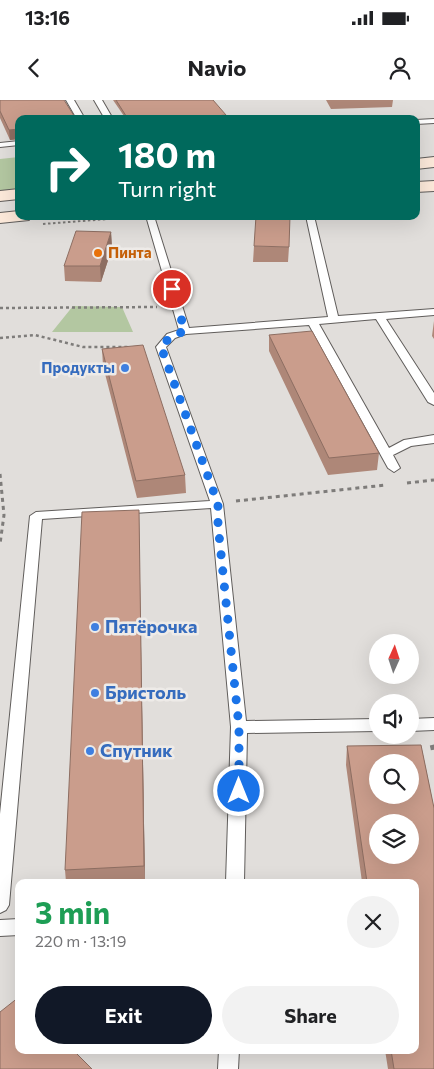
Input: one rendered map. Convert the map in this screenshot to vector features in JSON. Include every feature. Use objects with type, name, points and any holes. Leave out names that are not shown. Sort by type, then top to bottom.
[{"type":"main road","points":[[420,164],[434,162]]},
{"type":"main road","points":[[420,187],[434,186]]},
{"type":"main road","points":[[0,196],[15,194]]},
{"type":"main road","points":[[0,218],[15,219]]},
{"type":"lane","points":[[70,100],[79,115]]},
{"type":"lane","points":[[98,100],[107,115]]},
{"type":"lane","points":[[420,122],[434,121]]},
{"type":"lane","points":[[0,145],[15,143]]},
{"type":"lane","points":[[151,220],[185,331]]},
{"type":"lane","points":[[311,220],[334,320]]},
{"type":"lane","points":[[235,879],[239,727],[218,525],[218,504],[161,347],[171,336],[185,331],[434,312]]},
{"type":"lane","points":[[379,316],[434,402]]},
{"type":"lane","points":[[312,321],[394,468]]},
{"type":"lane","points":[[386,454],[408,443],[434,439]]},
{"type":"lane","points":[[0,905],[36,516],[218,504]]},
{"type":"lane","points":[[419,725],[434,724]]},
{"type":"lane","points":[[239,727],[369,725]]},
{"type":"lane","points":[[0,928],[15,927]]},
{"type":"lane","points":[[228,1069],[229,1054]]},
{"type":"path","points":[[0,308],[178,307]]},
{"type":"path","points":[[0,338],[35,335],[82,347],[161,347]]},
{"type":"path","points":[[0,474],[4,515],[0,544]]},
{"type":"path","points":[[404,483],[434,480]]},
{"type":"path","points":[[218,504],[395,484]]},
{"type":"green space","points":[[15,157],[15,189],[0,191],[0,159]]},
{"type":"green space","points":[[73,306],[122,307],[133,332],[52,332]]},
{"type":"building","points":[[0,100],[64,100],[73,115],[15,115],[15,129],[9,130],[0,111]]},
{"type":"building","points":[[116,100],[213,100],[226,115],[125,115]]},
{"type":"building","points":[[256,220],[290,220],[289,247],[254,246]]},
{"type":"building","points":[[76,231],[111,232],[100,266],[64,266]]},
{"type":"building","points":[[312,331],[379,453],[329,458],[269,335]]},
{"type":"building","points":[[143,345],[185,475],[136,481],[102,349]]},
{"type":"building","points":[[139,510],[144,866],[65,870],[82,512]]},
{"type":"building","points":[[421,745],[434,808],[434,1069],[394,1069],[392,1054],[419,1054],[419,879],[367,879],[347,746]]},
{"type":"building","points":[[15,1000],[15,1054],[77,1054],[92,1069],[0,1069],[0,1012]]},
{"type":"place","name":"Пинта","points":[[98,253]]},
{"type":"place","name":"Продукты","points":[[125,368]]},
{"type":"place","name":"Пятёрочка","points":[[95,627]]},
{"type":"place","name":"Бристоль","points":[[95,693]]},
{"type":"place","name":"Спутник","points":[[90,751]]},
{"type":"route","points":[[172,289],[185,331],[171,336],[161,347],[218,504],[218,525],[239,727],[239,791]]}]
